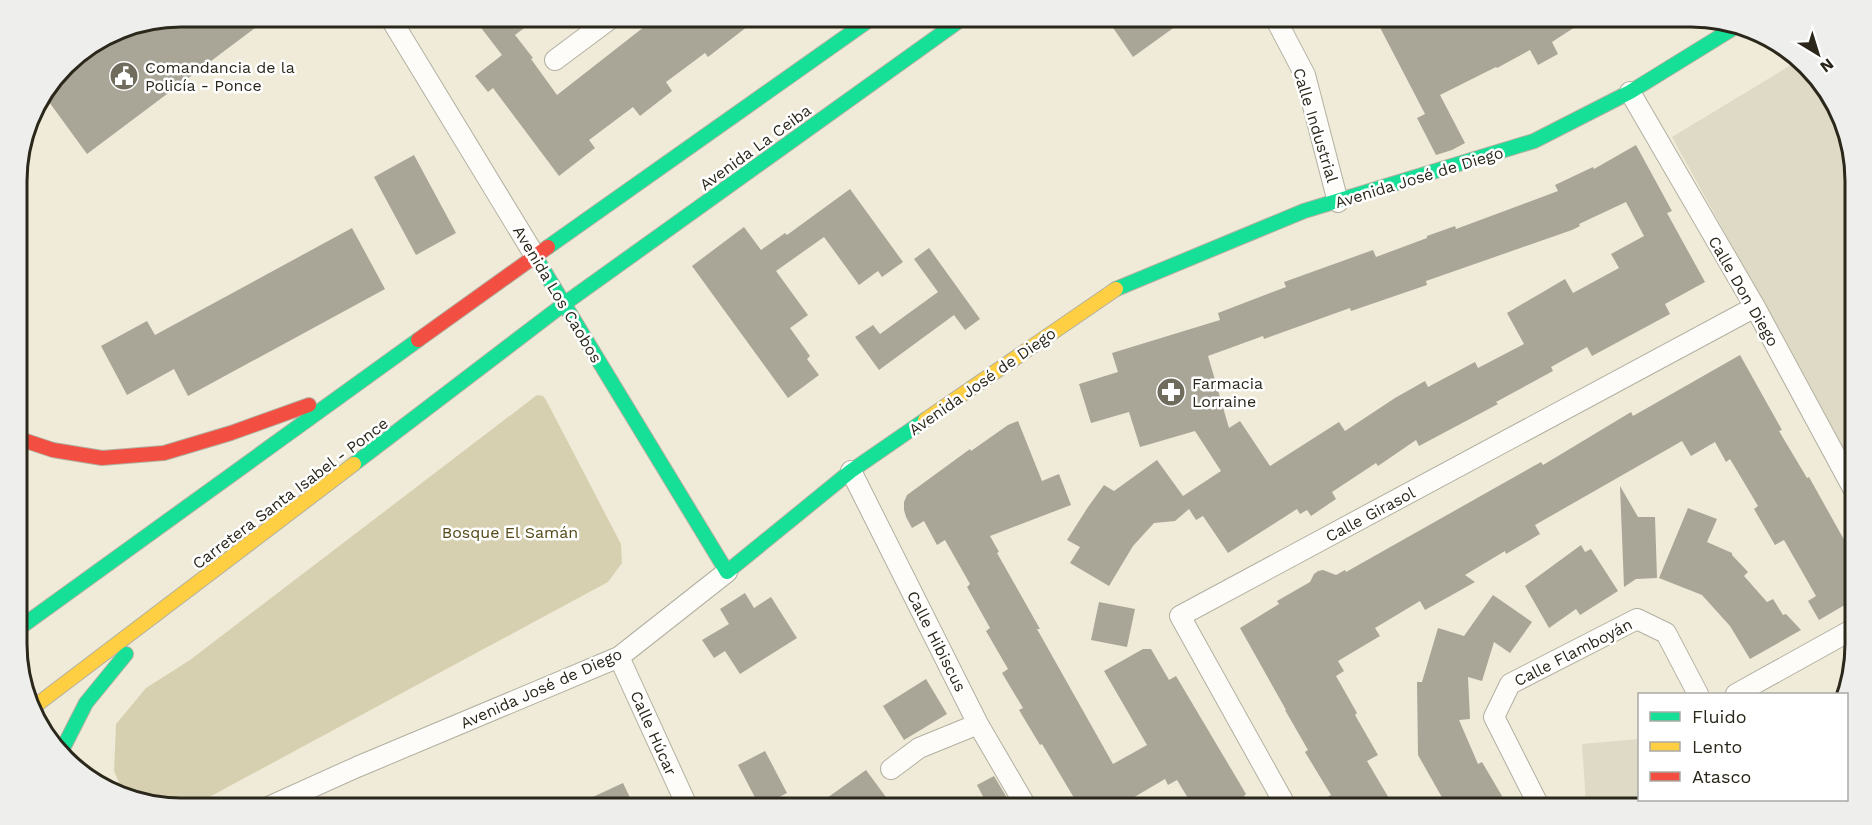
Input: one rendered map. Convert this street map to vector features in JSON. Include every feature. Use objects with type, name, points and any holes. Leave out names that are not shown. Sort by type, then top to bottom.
[{"type":"main road","points":[[27,623],[535,256],[859,27]]},
{"type":"main road","name":"Avenida La Ceiba","points":[[564,304],[951,27]]},
{"type":"main road","name":"Avenida José de Diego","points":[[728,572],[851,471],[1114,290],[1304,211],[1534,141],[1630,92],[1728,32]]},
{"type":"main road","name":"Avenida Los Caobos","points":[[535,256],[728,572]]},
{"type":"main road","name":"Carretera Santa Isabel - Ponce","points":[[39,703],[564,304]]},
{"type":"main road","points":[[27,441],[53,450],[102,458],[164,453],[231,433],[345,393]]},
{"type":"main road","points":[[65,745],[86,703],[120,659],[244,549]]},
{"type":"street","name":"Avenida Los Caobos","points":[[396,27],[535,256]]},
{"type":"street","points":[[555,60],[593,27]]},
{"type":"street","name":"Calle Industrial","points":[[1280,27],[1305,75],[1338,202]]},
{"type":"street","name":"Calle Don Diego","points":[[1630,92],[1755,307],[1845,474]]},
{"type":"street","name":"Calle Girasol","points":[[1281,798],[1180,616],[1755,307]]},
{"type":"street","name":"Calle Hibiscus","points":[[851,471],[978,724],[1021,798]]},
{"type":"street","name":"Avenida José de Diego","points":[[288,798],[368,762],[619,657],[728,572]]},
{"type":"street","name":"Calle Flamboyán","points":[[1535,798],[1494,717],[1510,684],[1637,619],[1666,633],[1697,693]]},
{"type":"street","points":[[1738,693],[1845,634]]},
{"type":"street","name":"Calle Húcar","points":[[619,657],[683,798]]},
{"type":"street","points":[[891,769],[919,748],[978,724]]},
{"type":"shaded area","points":[[1788,67],[1788,84],[1810,84],[1824,104],[1840,141],[1844,161],[1845,451],[1672,137]]},
{"type":"shaded area","points":[[1638,739],[1638,798],[1586,798],[1582,744]]},
{"type":"green space","name":"Bosque El Samán","points":[[537,395],[543,396],[546,400],[621,544],[622,563],[608,582],[208,798],[161,797],[120,785],[114,771],[116,724],[146,688],[190,660]]},
{"type":"building","name":"Comandancia de la Policía - Ponce","points":[[256,27],[87,154],[49,102],[65,80],[96,53],[132,35],[161,28]]},
{"type":"building","points":[[480,27],[526,27],[515,35],[557,95],[644,27],[747,27],[708,57],[705,53],[666,82],[672,91],[640,116],[633,107],[589,140],[595,148],[559,176],[493,88],[488,92],[475,76],[502,55]]},
{"type":"building","points":[[1113,27],[1175,27],[1133,57]]},
{"type":"building","points":[[1380,27],[1575,27],[1552,42],[1558,54],[1538,65],[1530,50],[1440,95],[1465,143],[1436,155],[1417,118],[1425,114]]},
{"type":"building","points":[[1636,145],[1672,211],[1667,213],[1705,282],[1665,304],[1670,314],[1592,356],[1587,347],[1551,367],[1553,371],[1496,402],[1498,404],[1419,446],[1416,440],[1378,466],[1376,463],[1332,492],[1336,499],[1311,516],[1307,510],[1300,514],[1297,509],[1228,553],[1203,516],[1196,520],[1189,509],[1175,521],[1154,523],[1133,546],[1109,586],[1070,563],[1080,547],[1067,540],[1104,485],[1114,491],[1157,460],[1183,496],[1221,471],[1195,431],[1140,447],[1129,412],[1091,423],[1079,384],[1118,372],[1112,353],[1220,320],[1218,313],[1286,287],[1284,282],[1373,250],[1376,257],[1427,238],[1427,236],[1455,226],[1456,229],[1558,191],[1555,185],[1593,167],[1594,169]],"holes":[[[1626,202],[1644,236],[1611,254],[1619,268],[1573,293],[1565,279],[1507,313],[1524,344],[1478,368],[1475,362],[1428,387],[1425,381],[1345,431],[1339,422],[1270,466],[1240,421],[1229,428],[1208,356],[1263,336],[1264,339],[1350,308],[1351,311],[1427,285],[1426,281],[1572,230],[1580,226],[1579,224]]]},
{"type":"building","points":[[414,155],[456,233],[416,255],[374,177]]},
{"type":"building","points":[[850,189],[903,262],[882,277],[878,271],[859,285],[824,237],[776,271],[808,315],[790,328],[810,356],[807,359],[819,375],[788,398],[692,266],[744,227],[761,250],[785,233],[787,235]]},
{"type":"building","points":[[352,228],[385,289],[188,396],[174,369],[127,395],[101,346],[147,321],[155,335]]},
{"type":"building","points":[[929,248],[980,319],[965,330],[954,315],[879,370],[855,337],[873,325],[880,334],[938,292],[914,259]]},
{"type":"building","points":[[1740,355],[1782,430],[1779,431],[1807,478],[1809,477],[1845,541],[1845,605],[1819,620],[1808,601],[1816,596],[1784,540],[1775,545],[1754,509],[1758,506],[1730,459],[1726,462],[1715,442],[1691,456],[1682,441],[1535,525],[1540,534],[1506,554],[1505,551],[1465,575],[1475,582],[1425,610],[1420,601],[1375,628],[1380,636],[1338,661],[1344,671],[1336,676],[1378,755],[1367,761],[1389,798],[1326,798],[1331,795],[1305,752],[1308,750],[1240,628],[1279,604],[1277,601],[1310,582],[1318,571],[1323,570],[1336,575],[1345,570],[1346,572],[1541,462],[1543,465],[1631,412],[1633,416]]},
{"type":"building","points":[[1018,421],[1042,481],[1059,474],[1071,505],[990,536],[999,552],[997,553],[1040,629],[1037,629],[1113,764],[1147,745],[1104,671],[1143,649],[1151,649],[1169,680],[1176,676],[1246,794],[1245,798],[1188,798],[1177,780],[1168,785],[1165,779],[1133,798],[1074,798],[1042,744],[1040,745],[1019,710],[1023,708],[1002,673],[1008,669],[986,631],[990,628],[967,587],[970,584],[945,540],[937,545],[924,521],[912,528],[904,510],[907,495],[970,449],[971,451],[1008,425]]},
{"type":"building","points":[[1620,486],[1638,517],[1655,517],[1657,578],[1636,579],[1624,587]]},
{"type":"building","points":[[1688,508],[1717,519],[1707,542],[1732,553],[1748,572],[1744,576],[1767,602],[1773,599],[1783,615],[1786,614],[1801,630],[1750,659],[1730,626],[1702,595],[1659,578]]},
{"type":"building","points":[[1581,545],[1585,552],[1591,549],[1618,591],[1580,615],[1576,609],[1549,628],[1525,586]]},
{"type":"building","points":[[745,593],[754,608],[771,597],[797,638],[740,674],[725,651],[714,658],[702,640],[729,624],[720,609]]},
{"type":"building","points":[[1493,595],[1532,622],[1510,653],[1494,642],[1482,681],[1468,677],[1470,719],[1459,720],[1478,764],[1482,762],[1502,796],[1498,798],[1442,798],[1418,755],[1417,682],[1422,682],[1438,628],[1464,636]]},
{"type":"building","points":[[1099,602],[1135,609],[1127,647],[1091,640]]},
{"type":"building","points":[[926,679],[947,714],[904,740],[883,706]]},
{"type":"building","points":[[765,751],[787,793],[777,798],[755,798],[738,765]]},
{"type":"building","points":[[866,770],[887,798],[827,798]]},
{"type":"building","points":[[994,776],[1007,798],[984,798],[977,785]]},
{"type":"building","points":[[623,783],[630,798],[591,798]]},
{"type":"traffic: fast","points":[[548,247],[859,27]]},
{"type":"traffic: fast","points":[[354,464],[564,304],[951,27]]},
{"type":"traffic: fast","points":[[1116,289],[1304,211],[1534,141],[1630,92],[1728,32]]},
{"type":"traffic: fast","points":[[535,256],[727,572],[851,471],[925,420]]},
{"type":"traffic: fast","points":[[27,622],[418,340]]},
{"type":"traffic: fast","points":[[65,745],[86,703],[126,654]]},
{"type":"traffic: slow","points":[[925,420],[1116,289]]},
{"type":"traffic: slow","points":[[39,703],[354,464]]},
{"type":"traffic: jam","points":[[418,340],[548,247]]},
{"type":"traffic: jam","points":[[27,441],[53,450],[102,458],[164,453],[231,433],[309,405]]},
{"type":"place","name":"Comandancia de la Policía - Ponce","points":[[124,76]]},
{"type":"place","name":"Farmacia Lorraine","points":[[1171,392]]}]
